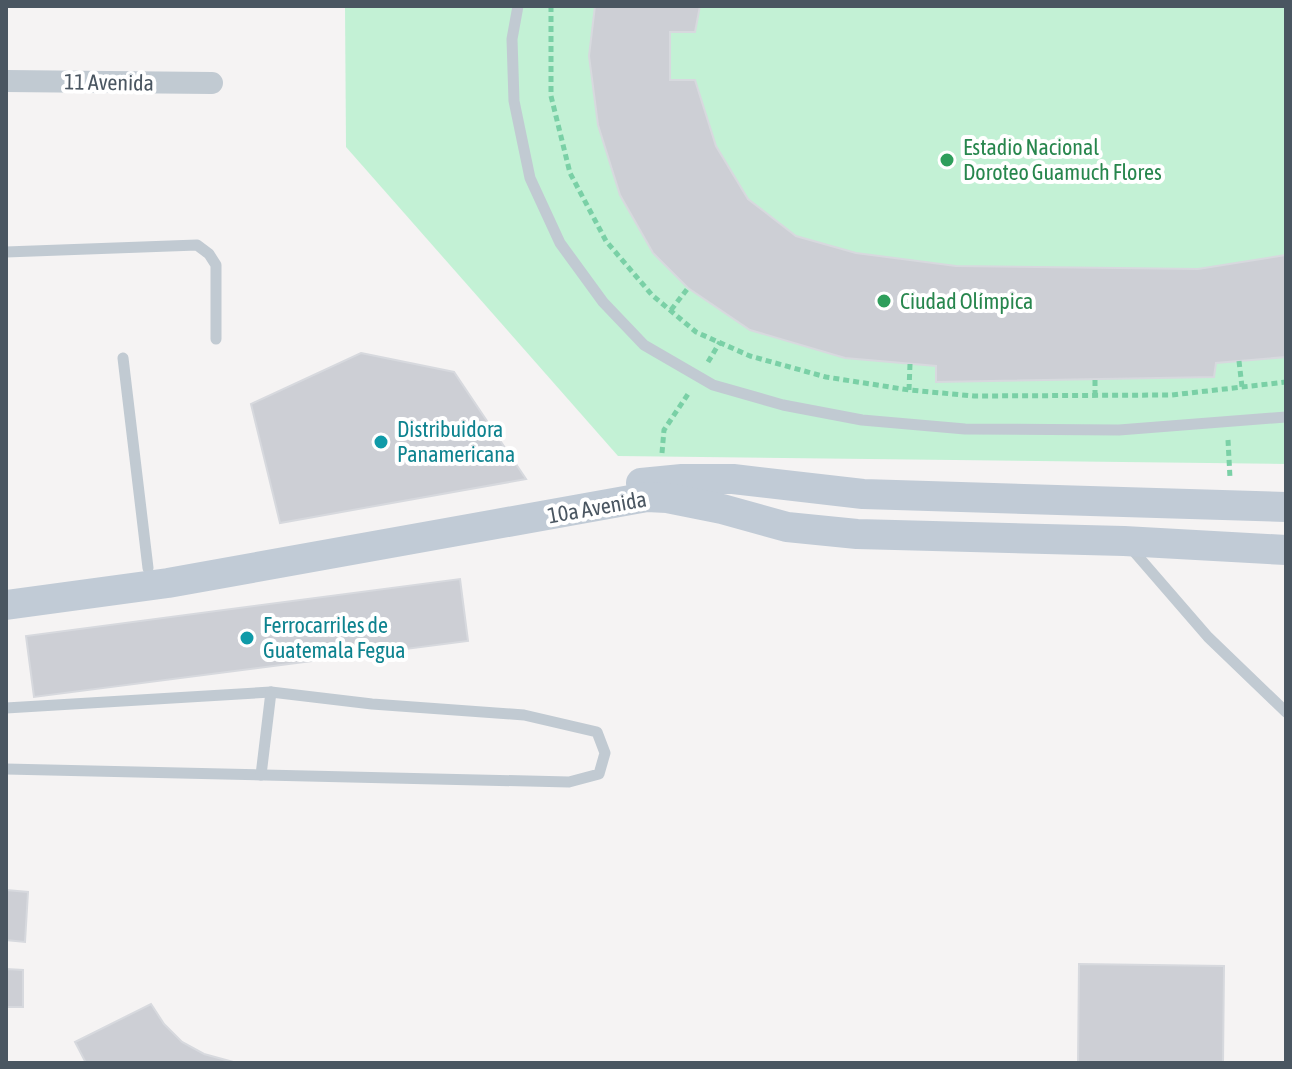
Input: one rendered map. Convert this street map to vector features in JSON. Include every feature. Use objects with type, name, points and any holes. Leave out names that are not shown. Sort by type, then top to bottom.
[{"type":"main road","name":"10a Avenida","points":[[6,590],[148,568],[559,494],[682,479],[733,479],[863,494],[1286,507]]},
{"type":"main road","name":"10a Avenida","points":[[6,605],[168,583],[647,497],[722,509],[787,527],[857,534],[1124,541],[1286,550]]},
{"type":"street","name":"11 Avenida","points":[[6,81],[212,83]]},
{"type":"lane","points":[[518,6],[512,39],[514,101],[530,178],[560,243],[603,302],[644,345],[713,385],[783,405],[862,420],[965,429],[1041,432],[1119,430],[1286,417]]},
{"type":"lane","points":[[6,252],[197,245],[209,254],[216,265],[216,339]]},
{"type":"lane","points":[[123,358],[148,568]]},
{"type":"lane","points":[[1124,541],[1208,637],[1286,712]]},
{"type":"lane","points":[[261,775],[271,692]]},
{"type":"lane","points":[[6,708],[271,692],[372,704],[524,715],[597,732],[605,753],[599,774],[569,782],[6,769]]},
{"type":"path","points":[[551,6],[551,96],[570,173],[606,241],[652,295],[696,332],[750,356],[826,377],[974,396],[1172,395],[1286,382]]},
{"type":"path","points":[[671,310],[688,288]]},
{"type":"path","points":[[1239,361],[1242,387]]},
{"type":"path","points":[[909,390],[910,364]]},
{"type":"path","points":[[1095,379],[1095,396]]},
{"type":"path","points":[[1224,390],[1231,507]]},
{"type":"path","points":[[662,455],[664,430],[682,403]]},
{"type":"green space","name":"Estadio Nacional Doroteo Guamuch Flores","points":[[345,6],[1286,6],[1286,464],[618,456],[346,147]]},
{"type":"building","points":[[595,6],[700,6],[695,32],[670,32],[670,80],[695,80],[716,146],[748,199],[796,236],[856,253],[956,266],[1198,269],[1286,255],[1286,357],[1216,363],[1214,377],[936,382],[936,366],[845,358],[750,330],[688,288],[653,253],[620,195],[598,125],[589,56]]},
{"type":"building","name":"Distribuidora Panamericana","points":[[361,353],[454,372],[526,479],[280,523],[251,404]]},
{"type":"building","name":"Ferrocarriles de Guatemala Fegua","points":[[460,579],[468,641],[34,697],[26,636]]},
{"type":"building","points":[[6,890],[28,892],[25,942],[6,940]]},
{"type":"building","points":[[1079,964],[1224,966],[1223,1063],[1078,1063]]},
{"type":"building","points":[[6,969],[23,970],[23,1007],[6,1007]]},
{"type":"building","points":[[151,1004],[164,1024],[182,1042],[204,1054],[237,1063],[86,1063],[75,1042]]},
{"type":"place","name":"Estadio Nacional Doroteo Guamuch Flores","points":[[947,160]]},
{"type":"place","name":"Ciudad Olímpica","points":[[884,301]]},
{"type":"place","name":"Distribuidora Panamericana","points":[[381,442]]},
{"type":"place","name":"Ferrocarriles de Guatemala Fegua","points":[[247,638]]}]
